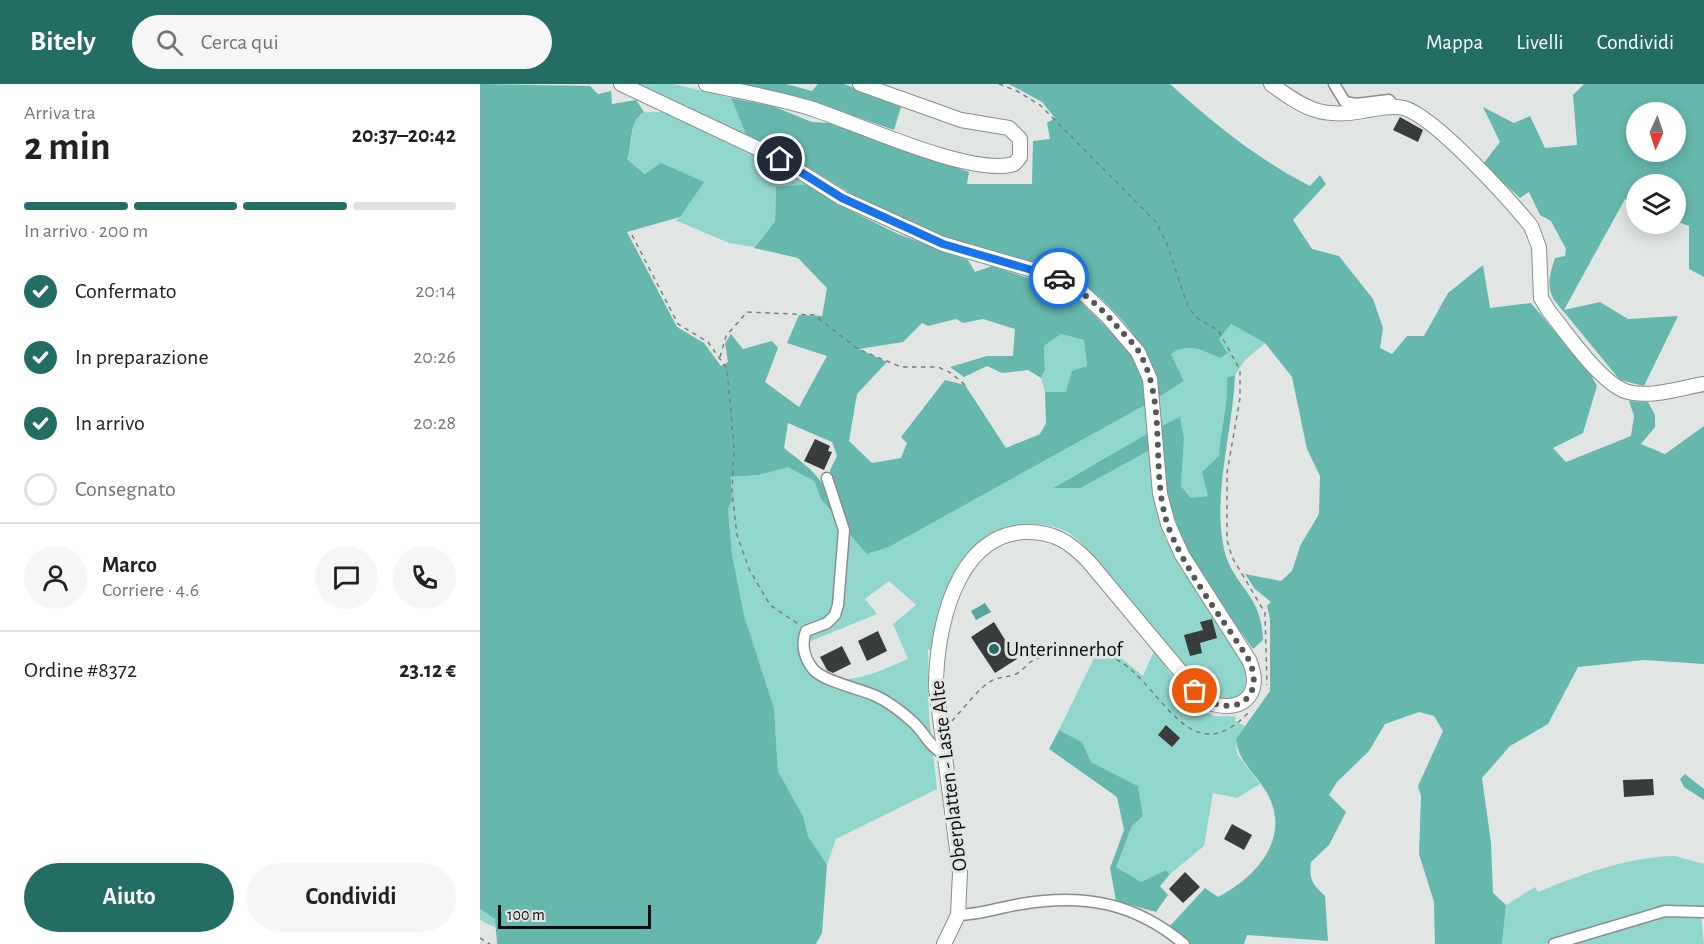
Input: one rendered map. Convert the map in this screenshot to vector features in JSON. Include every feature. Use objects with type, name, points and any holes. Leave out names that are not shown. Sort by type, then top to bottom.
[{"type":"main road","name":"Oberplatten - Laste Alte","points":[[621,84],[780,159],[842,198],[943,244],[1057,277],[1078,288],[1108,317],[1138,352],[1150,379],[1160,495],[1168,524],[1182,555],[1249,660],[1256,674],[1254,686],[1248,698],[1235,706],[1217,706],[1205,701],[1076,548],[1058,537],[1038,532],[1018,532],[999,537],[983,548],[968,565],[950,601],[936,661],[936,687],[960,873],[958,915],[944,944]]},
{"type":"main road","points":[[706,84],[811,108],[935,153],[990,167],[1014,164],[1020,157],[1020,139],[1009,128],[961,120],[860,84]]},
{"type":"main road","points":[[1271,84],[1300,105],[1321,114],[1344,115],[1395,107],[1427,118],[1531,226],[1539,247],[1541,298],[1548,310],[1608,381],[1626,392],[1647,393],[1704,384]]},
{"type":"street","points":[[1334,84],[1345,102],[1356,104],[1389,100],[1395,107]]},
{"type":"street","points":[[827,478],[844,530],[838,605],[835,615],[827,623],[806,631],[802,639],[805,656],[814,671],[878,697],[914,723],[931,747],[945,755]]},
{"type":"street","points":[[958,915],[1038,901],[1113,904],[1138,912],[1160,925],[1184,944]]},
{"type":"street","points":[[1554,944],[1665,911],[1704,912]]},
{"type":"path","points":[[632,235],[678,324],[708,342],[727,369],[734,448],[732,492],[738,535],[749,568],[770,605],[806,631]]},
{"type":"path","points":[[720,358],[726,336],[747,312],[814,315],[858,349],[901,367],[938,368],[951,373],[965,385]]},
{"type":"path","points":[[480,938],[490,944]]},
{"type":"shaded area","points":[[480,84],[590,86],[598,94],[611,91],[612,104],[636,100],[644,112],[635,122],[627,159],[645,174],[661,163],[704,182],[680,217],[627,232],[677,327],[704,343],[721,366],[728,362],[725,343],[731,334],[743,349],[772,341],[778,348],[765,382],[799,407],[827,356],[787,343],[799,315],[822,316],[827,288],[798,258],[754,248],[775,221],[776,187],[810,184],[839,205],[898,234],[968,260],[975,272],[992,266],[1072,293],[1124,345],[1136,362],[1144,380],[1147,404],[889,547],[867,554],[847,531],[830,470],[837,456],[832,442],[788,423],[784,448],[818,478],[828,494],[837,518],[821,499],[814,481],[788,467],[759,475],[731,477],[732,500],[728,509],[732,554],[744,615],[774,708],[778,771],[803,816],[808,836],[827,865],[822,933],[816,944],[497,944],[495,919],[480,909]],"holes":[[[956,319],[963,323],[983,319],[1015,329],[1013,356],[987,356],[950,367],[964,377],[987,366],[1002,373],[1028,370],[1041,378],[1045,369],[1044,346],[1061,334],[1084,340],[1087,366],[1072,371],[1066,392],[1045,392],[1046,423],[1040,434],[1006,448],[965,385],[945,380],[901,437],[907,443],[901,458],[872,463],[849,441],[857,394],[887,362],[859,349],[903,342],[922,323],[928,326]]]},
{"type":"shaded area","points":[[635,84],[674,84],[731,98],[746,134]]},
{"type":"shaded area","points":[[738,84],[786,84],[812,91],[818,84],[844,84],[901,107],[894,130],[803,98]]},
{"type":"shaded area","points":[[1009,84],[1170,84],[1219,126],[1272,164],[1310,186],[1320,175],[1326,184],[1293,220],[1312,249],[1339,256],[1373,299],[1383,328],[1380,348],[1392,354],[1407,336],[1424,336],[1448,293],[1483,265],[1490,308],[1531,303],[1591,375],[1597,386],[1583,433],[1553,448],[1566,462],[1631,436],[1634,416],[1629,401],[1648,402],[1655,415],[1655,427],[1641,444],[1665,454],[1704,426],[1704,664],[1644,660],[1578,667],[1548,724],[1510,746],[1482,778],[1491,843],[1493,893],[1506,905],[1502,944],[1435,944],[1434,902],[1419,854],[1421,796],[1418,786],[1443,731],[1434,716],[1419,712],[1385,724],[1369,751],[1337,782],[1329,795],[1346,812],[1329,845],[1311,862],[1310,868],[1312,881],[1325,896],[1328,941],[1247,935],[1244,944],[1188,944],[1169,927],[1205,888],[1218,897],[1246,878],[1257,867],[1273,840],[1274,809],[1263,786],[1240,754],[1236,739],[1270,691],[1270,619],[1267,606],[1271,602],[1255,589],[1245,574],[1281,581],[1292,571],[1300,546],[1319,514],[1320,476],[1307,449],[1292,377],[1265,343],[1231,324],[1219,339],[1228,354],[1220,358],[1195,348],[1183,348],[1171,354],[1184,381],[1159,397],[1148,360],[1128,327],[1101,298],[1071,274],[942,236],[855,196],[777,149],[746,134],[731,98],[772,106],[812,122],[829,123],[969,172],[967,184],[1032,184],[1033,141],[1050,139],[1047,123],[1055,118],[1042,102]]},
{"type":"shaded area","points":[[1584,84],[1704,84],[1704,277],[1689,269],[1686,174],[1626,174],[1626,200],[1564,310],[1600,302],[1628,319],[1678,316],[1644,386],[1620,380],[1554,300],[1549,284],[1550,274],[1555,258],[1565,256],[1566,249],[1551,221],[1540,215],[1529,192],[1520,198],[1483,164],[1500,142],[1483,107],[1514,123],[1530,116],[1545,148],[1577,145],[1573,95]]},
{"type":"shaded area","points":[[644,112],[664,112],[776,164],[810,184],[776,187],[775,221],[754,247],[729,243],[675,220],[680,217],[703,182],[646,174],[627,159],[635,122]]},
{"type":"shaded area","points":[[1231,324],[1265,343],[1245,360],[1235,375],[1228,378],[1224,429],[1219,456],[1210,467],[1208,496],[1191,498],[1181,486],[1184,438],[1180,417],[1161,426],[1159,397],[1184,381],[1171,354],[1183,348],[1195,348],[1220,358],[1228,355],[1219,339]]},
{"type":"shaded area","points":[[1061,334],[1084,340],[1087,367],[1067,392],[1045,392],[1041,378],[1045,369],[1044,346]]},
{"type":"shaded area","points":[[1235,375],[1220,506],[1221,528],[1228,562],[1258,611],[1263,640],[1253,649],[1215,595],[1182,537],[1166,488],[1161,426],[1180,417],[1184,438],[1181,486],[1191,498],[1208,496],[1202,472],[1219,456],[1227,378]]},
{"type":"shaded area","points":[[1147,404],[1150,432],[1054,487],[1081,488],[1150,450],[1154,498],[1165,538],[1243,662],[1246,674],[1245,686],[1239,695],[1226,699],[1213,696],[1203,688],[1161,645],[1090,553],[1069,533],[1051,526],[1032,524],[1002,529],[980,543],[959,568],[944,599],[931,649],[928,650],[929,715],[937,789],[836,839],[827,865],[808,836],[803,816],[778,771],[774,708],[744,615],[732,554],[728,509],[732,500],[731,477],[759,475],[787,466],[806,474],[814,481],[821,499],[867,554],[889,547]],"holes":[[[889,581],[916,605],[893,624],[908,659],[879,671],[848,679],[834,678],[822,673],[812,662],[806,643],[877,614],[865,599]]]},
{"type":"shaded area","points":[[1150,432],[1150,450],[1081,488],[1053,488]]},
{"type":"shaded area","points":[[985,603],[991,612],[976,620],[971,611]]},
{"type":"shaded area","points":[[1154,651],[1180,687],[1204,711],[1212,715],[1236,717],[1235,721],[1245,726],[1236,739],[1237,754],[1260,784],[1237,798],[1213,793],[1204,846],[1170,874],[1166,870],[1141,882],[1116,867],[1132,826],[1143,816],[1138,786],[1091,762],[1082,742],[1059,730],[1096,654],[1117,655],[1143,676]]},
{"type":"shaded area","points":[[1059,730],[1082,742],[1091,762],[1138,786],[1143,816],[1132,826],[1116,867],[1141,882],[1166,870],[1170,874],[1160,886],[1168,895],[1156,912],[1116,901],[1110,868],[1124,830],[1117,797],[1049,749]]},
{"type":"shaded area","points":[[1685,774],[1704,789],[1704,800],[1684,787],[1680,779]]},
{"type":"shaded area","points":[[1675,856],[1704,864],[1704,907],[1659,909],[1544,944],[1502,944],[1506,905],[1535,887],[1538,892],[1622,863]]},
{"type":"shaded area","points":[[480,909],[495,919],[496,928],[480,920]]},
{"type":"shaded area","points":[[1669,914],[1701,914],[1704,944],[1565,944]]},
{"type":"building","points":[[1400,117],[1423,130],[1418,142],[1393,130]]},
{"type":"building","points":[[815,439],[830,446],[828,451],[832,452],[824,470],[804,461]]},
{"type":"building","points":[[1212,619],[1217,638],[1200,643],[1202,653],[1190,656],[1184,635],[1203,630],[1200,622]]},
{"type":"building","points":[[994,622],[1017,659],[995,673],[971,637]]},
{"type":"building","points":[[878,631],[887,651],[867,661],[858,641]]},
{"type":"building","points":[[842,646],[851,664],[833,673],[827,670],[820,657]]},
{"type":"building","points":[[1166,725],[1180,738],[1172,747],[1158,735]]},
{"type":"building","points":[[1653,779],[1654,795],[1624,797],[1623,780]]},
{"type":"building","points":[[1232,824],[1252,835],[1244,850],[1224,839]]},
{"type":"building","points":[[1185,872],[1200,887],[1183,903],[1169,889]]},
{"type":"way so far","points":[[1059,278],[1078,288],[1108,317],[1138,352],[1150,379],[1160,495],[1168,524],[1182,555],[1256,674],[1254,686],[1248,698],[1235,706],[1226,708],[1217,706],[1205,701],[1195,691]]},
{"type":"place","name":"Unterinnerhof","points":[[994,649]]},
{"type":"route","points":[[780,159],[842,198],[943,244],[1059,278]]}]
